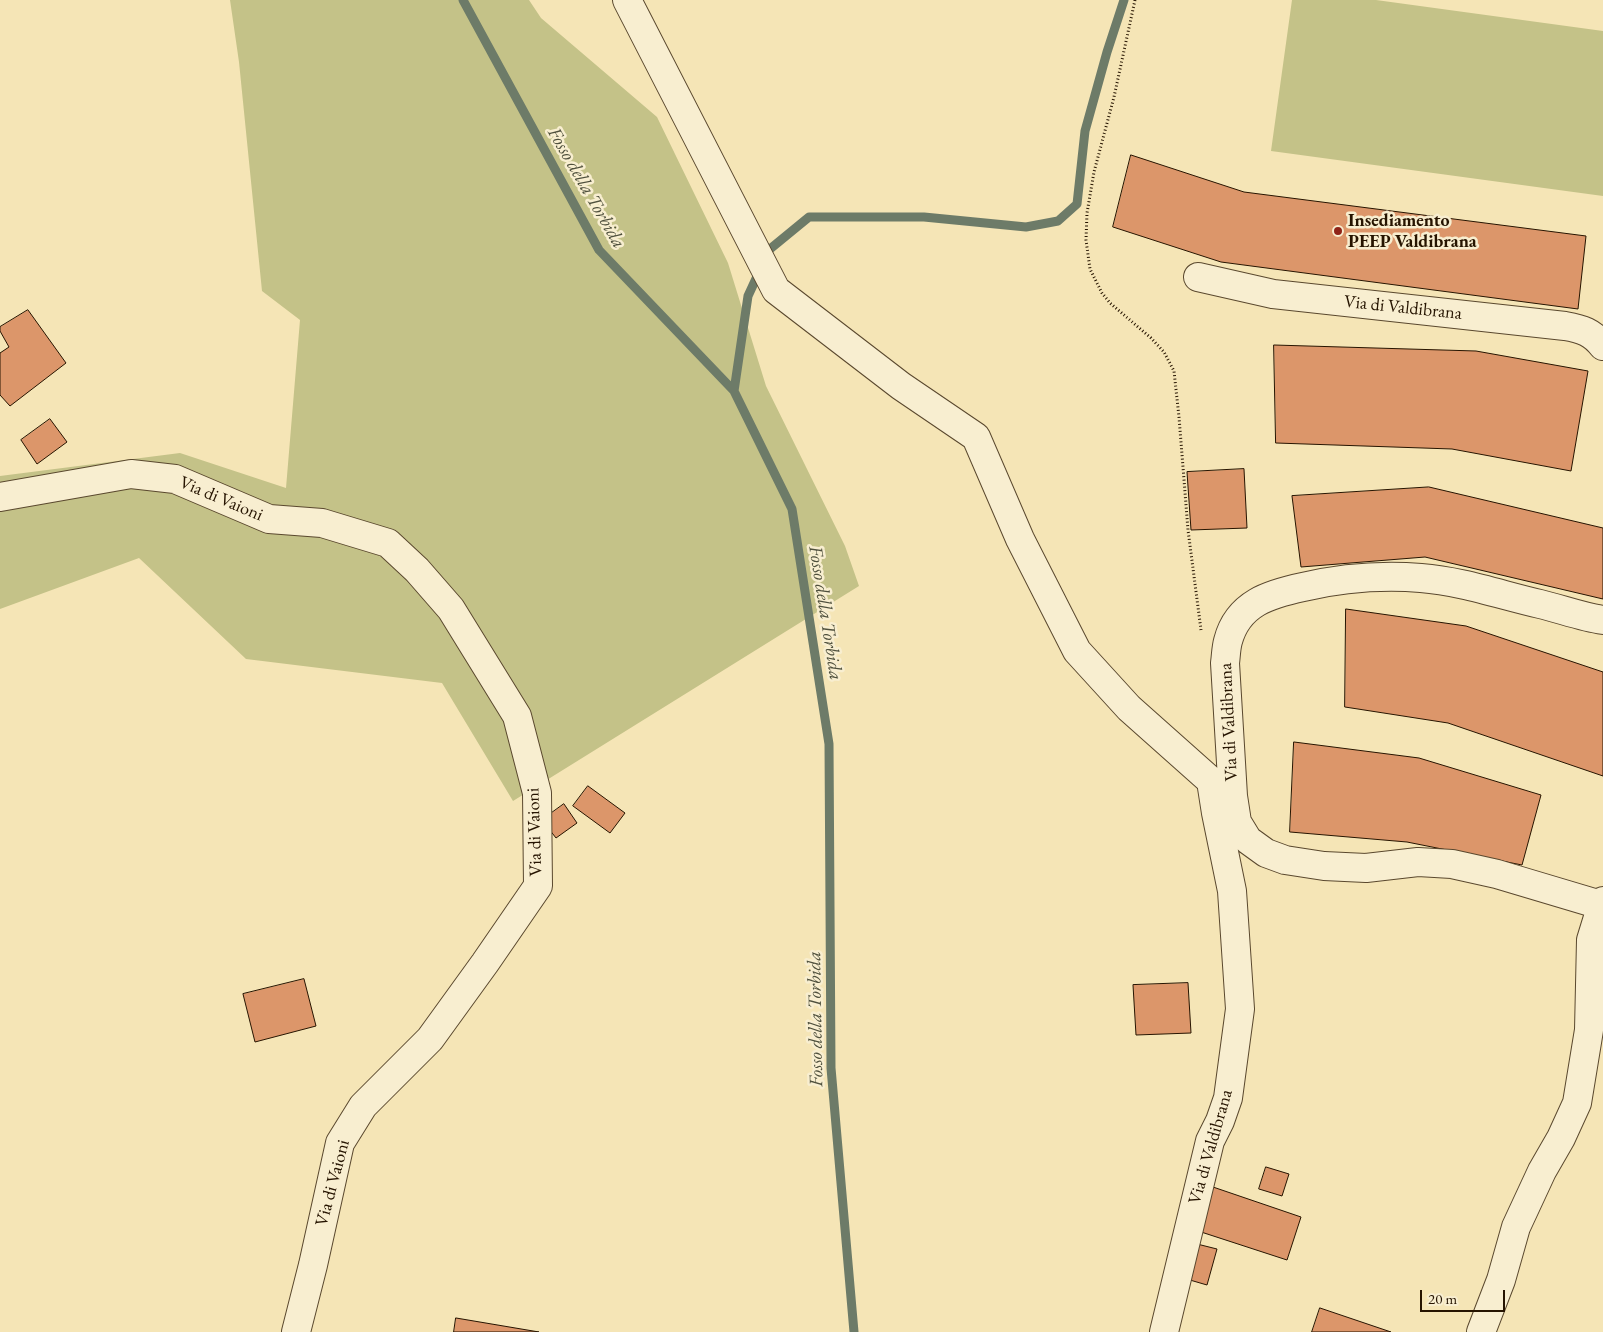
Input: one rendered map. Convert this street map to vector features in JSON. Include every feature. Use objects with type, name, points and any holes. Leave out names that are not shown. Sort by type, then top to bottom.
[{"type":"street","points":[[627,0],[776,290],[901,386],[976,437],[1020,539],[1077,651],[1129,708],[1222,789]]},
{"type":"street","name":"Via di Valdibrana","points":[[1198,277],[1274,294],[1578,328],[1593,335],[1603,346]]},
{"type":"street","name":"Via di Vaioni","points":[[0,497],[131,474],[175,478],[269,519],[322,523],[388,543],[417,570],[451,609],[516,716],[537,794],[538,886],[485,964],[430,1039],[363,1106],[340,1143],[314,1265],[296,1332]]},
{"type":"street","name":"Via di Valdibrana","points":[[1164,1332],[1210,1141],[1220,1121],[1228,1098],[1240,1009],[1232,890],[1216,813],[1222,789],[1225,663],[1227,642],[1233,626],[1243,612],[1260,600],[1285,591],[1353,578],[1390,577],[1422,578],[1454,583],[1603,620]]},
{"type":"street","name":"Via di Valdibrana","points":[[1222,789],[1237,822],[1248,840],[1266,853],[1285,860],[1324,866],[1366,868],[1418,862],[1452,864],[1497,874],[1602,903],[1591,940],[1589,1030],[1577,1103],[1516,1227],[1501,1280],[1481,1332]]},
{"type":"path","points":[[1135,0],[1114,97],[1094,172],[1087,214],[1086,240],[1090,269],[1102,293],[1110,303],[1152,338],[1164,352],[1174,371],[1188,530],[1202,639]]},
{"type":"shaded area","points":[[230,0],[529,0],[541,18],[657,117],[728,263],[766,386],[845,546],[859,586],[513,801],[442,683],[246,659],[139,558],[0,609],[0,476],[180,453],[286,488],[300,320],[262,291],[239,62]]},
{"type":"shaded area","points":[[1292,0],[1376,0],[1603,31],[1603,196],[1271,151]]},
{"type":"building","name":"Insediamento PEEP Valdibrana","points":[[1131,155],[1244,192],[1586,236],[1578,309],[1221,262],[1113,227]]},
{"type":"building","points":[[28,310],[66,363],[10,406],[0,395],[0,353],[9,347],[0,331],[0,327]]},
{"type":"building","points":[[1274,345],[1476,351],[1588,371],[1571,471],[1452,449],[1276,443]]},
{"type":"building","points":[[50,419],[67,442],[37,464],[21,440]]},
{"type":"building","points":[[1244,469],[1247,528],[1191,530],[1187,472]]},
{"type":"building","points":[[1429,487],[1603,528],[1603,599],[1425,557],[1301,567],[1292,496]]},
{"type":"building","points":[[1346,609],[1466,626],[1603,672],[1603,776],[1448,723],[1345,707]]},
{"type":"building","points":[[1294,742],[1419,758],[1541,795],[1522,865],[1407,842],[1290,832]]},
{"type":"building","points":[[588,786],[625,813],[610,833],[573,806]]},
{"type":"building","points":[[564,804],[577,823],[556,838],[542,820]]},
{"type":"building","points":[[304,979],[316,1026],[255,1042],[243,994]]},
{"type":"building","points":[[1188,983],[1191,1033],[1136,1035],[1133,985]]},
{"type":"building","points":[[1266,1167],[1289,1174],[1282,1196],[1259,1189]]},
{"type":"building","points":[[1210,1186],[1301,1217],[1287,1260],[1195,1230]]},
{"type":"building","points":[[1193,1243],[1217,1249],[1207,1285],[1183,1278]]},
{"type":"building","points":[[1320,1308],[1391,1332],[1312,1332]]},
{"type":"building","points":[[456,1318],[539,1332],[454,1332]]},
{"type":"waterway","name":"Fosso della Torbida","points":[[463,0],[599,250],[734,391],[792,509],[829,744],[831,1068],[854,1332]]},
{"type":"waterway","points":[[765,258],[770,249],[809,217],[924,217],[1026,227],[1058,221],[1077,204],[1085,131],[1124,0]]},
{"type":"waterway","points":[[734,391],[748,296],[760,270]]},
{"type":"place","name":"Insediamento PEEP Valdibrana","points":[[1338,231]]}]
